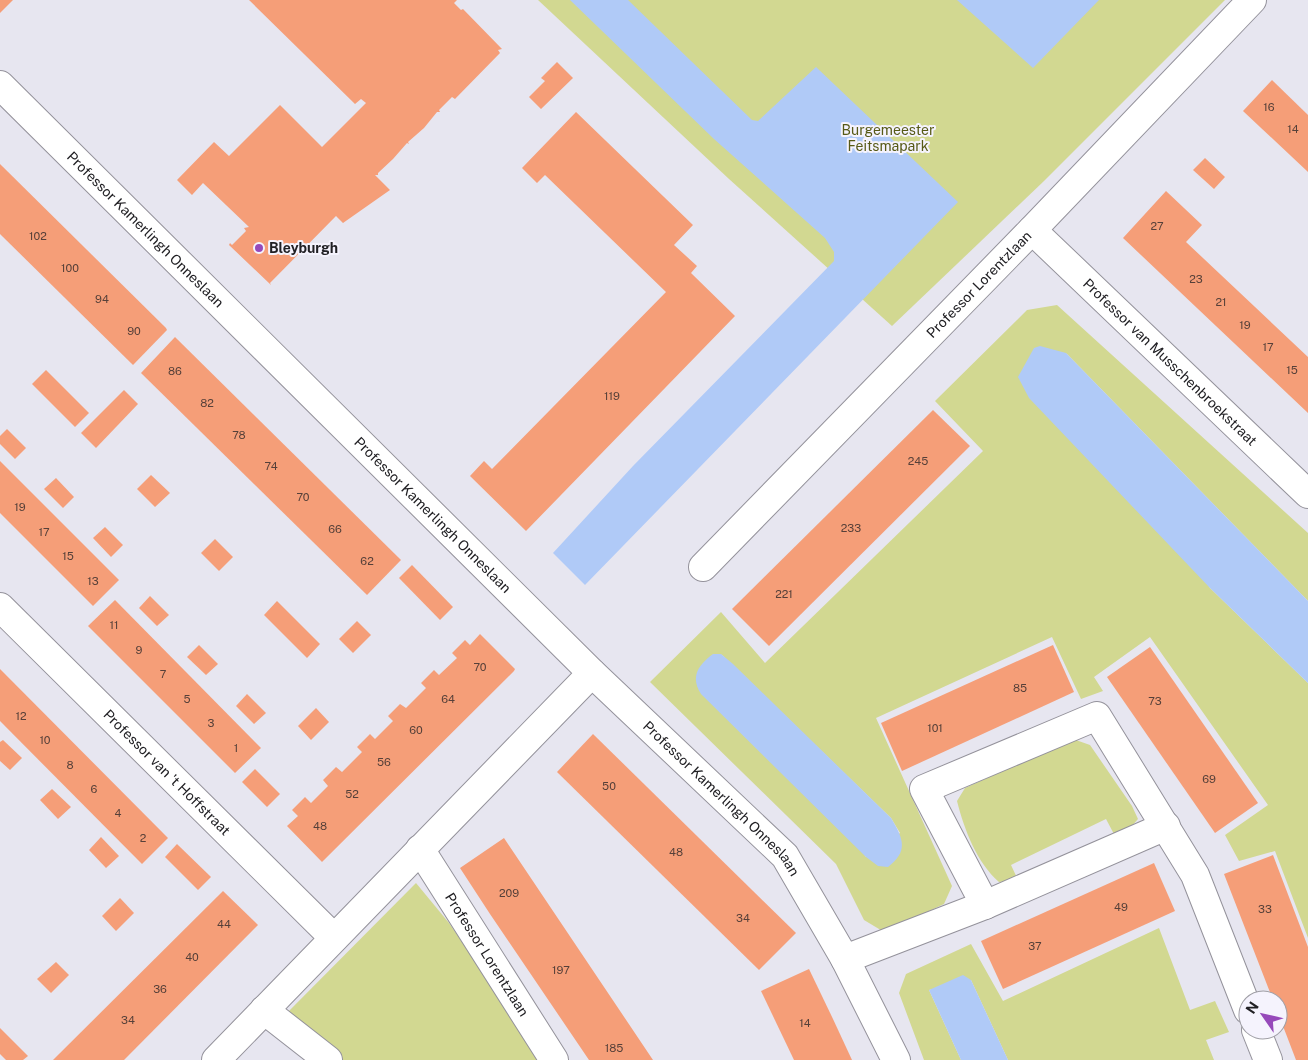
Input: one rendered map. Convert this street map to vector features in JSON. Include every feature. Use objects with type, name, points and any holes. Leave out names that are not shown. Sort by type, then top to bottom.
[{"type":"street","name":"Professor Lorentzlaan","points":[[703,567],[1032,230],[1252,0]]},
{"type":"street","name":"Professor Kamerlingh Onneslaan","points":[[0,84],[592,673],[785,856],[845,959],[896,1060]]},
{"type":"street","name":"Professor van Musschenbroekstraat","points":[[1032,230],[1303,478]]},
{"type":"street","name":"Professor van 't Hoffstraat","points":[[0,606],[334,938]]},
{"type":"street","points":[[216,1060],[592,673]]},
{"type":"street","points":[[985,906],[924,789],[1097,716],[1195,875],[1240,990]]},
{"type":"street","points":[[845,959],[985,906],[1166,826]]},
{"type":"street","name":"Professor Lorentzlaan","points":[[420,850],[554,1060]]},
{"type":"street","points":[[264,1010],[328,1060]]},
{"type":"street","points":[[1260,1040],[1268,1060]]},
{"type":"green space","name":"Burgemeester Feitsmapark","points":[[538,0],[1225,0],[1044,181],[892,326],[729,179]]},
{"type":"green space","points":[[1057,305],[1308,533],[1308,601],[1066,353],[1210,588],[1308,683],[1308,938],[1275,851],[1239,861],[1225,835],[1268,805],[1150,637],[1094,677],[1103,691],[1081,699],[1052,637],[876,718],[952,886],[944,904],[884,932],[864,920],[836,864],[650,682],[721,612],[765,663],[983,451],[935,401],[1027,310]],"holes":[[[721,654],[891,818],[900,833],[866,857]]]},
{"type":"green space","points":[[1073,739],[1090,745],[1132,806],[1138,819],[1131,827],[1115,836],[1106,819],[1011,865],[1018,880],[999,882],[984,865],[972,845],[957,801],[965,788]]},
{"type":"green space","points":[[416,883],[449,923],[543,1060],[328,1060],[283,1017]]},
{"type":"green space","points":[[1159,928],[1190,1010],[1215,1001],[1229,1032],[1206,1040],[1214,1060],[1008,1060],[971,980],[929,990],[961,1060],[924,1060],[899,993],[906,974],[971,944],[1003,1001]]},
{"type":"water","points":[[570,0],[628,0],[752,120],[758,121],[816,67],[958,202],[585,585],[553,553],[633,466],[834,261],[834,252],[825,238],[714,139]]},
{"type":"water","points":[[957,0],[1099,0],[1033,68]]},
{"type":"water","points":[[1040,346],[1066,353],[1308,601],[1308,683],[1210,588],[1029,398],[1018,377],[1034,348]]},
{"type":"water","points":[[713,654],[721,654],[733,664],[891,818],[899,832],[902,844],[899,855],[888,867],[878,866],[866,857],[701,694],[696,682],[697,672],[703,662]]},
{"type":"water","points":[[963,975],[971,980],[1008,1060],[961,1060],[929,990]]},
{"type":"building","points":[[0,0],[13,0],[0,13]]},
{"type":"building","points":[[249,0],[457,0],[454,3],[461,10],[463,9],[502,49],[498,50],[500,53],[455,99],[452,97],[439,110],[440,112],[437,112],[424,128],[408,142],[409,144],[407,143],[378,175],[375,175],[390,190],[343,223],[336,216],[270,283],[271,285],[229,245],[230,243],[232,245],[246,231],[244,228],[249,227],[203,183],[192,195],[177,180],[214,142],[229,156],[280,105],[322,147],[366,103],[361,99],[355,104]]},
{"type":"building","points":[[557,62],[573,78],[541,109],[529,97],[545,81],[541,78]]},
{"type":"building","points":[[1272,80],[1308,115],[1308,172],[1243,111]]},
{"type":"building","points":[[576,112],[693,225],[674,245],[697,266],[691,273],[735,316],[526,531],[470,476],[484,461],[492,469],[666,292],[545,175],[537,183],[522,168]]},
{"type":"building","points":[[1205,158],[1225,177],[1214,189],[1193,170]]},
{"type":"building","points":[[0,164],[166,328],[167,330],[133,365],[0,234]]},
{"type":"building","points":[[1166,191],[1202,225],[1186,242],[1308,357],[1308,413],[1123,238]]},
{"type":"building","points":[[175,337],[401,560],[367,595],[141,373]]},
{"type":"building","points":[[46,370],[89,413],[75,427],[32,384]]},
{"type":"building","points":[[124,390],[138,404],[96,448],[81,433]]},
{"type":"building","points":[[933,410],[970,446],[769,646],[732,609]]},
{"type":"building","points":[[7,429],[26,448],[15,459],[0,444],[0,436]]},
{"type":"building","points":[[0,461],[119,580],[93,606],[0,513]]},
{"type":"building","points":[[151,475],[170,493],[155,507],[137,489]]},
{"type":"building","points":[[56,478],[74,497],[63,508],[44,489]]},
{"type":"building","points":[[105,527],[123,545],[111,557],[93,538]]},
{"type":"building","points":[[215,539],[233,557],[219,571],[201,553]]},
{"type":"building","points":[[412,565],[453,607],[440,620],[399,578]]},
{"type":"building","points":[[150,596],[169,615],[157,626],[139,608]]},
{"type":"building","points":[[115,600],[261,748],[235,773],[88,626]]},
{"type":"building","points":[[277,601],[320,644],[307,658],[264,615]]},
{"type":"building","points":[[357,621],[371,635],[353,653],[339,639]]},
{"type":"building","points":[[480,634],[515,669],[514,671],[322,862],[287,826],[298,816],[292,810],[305,797],[311,803],[328,786],[323,780],[336,767],[342,772],[362,752],[357,747],[370,734],[375,739],[393,721],[388,716],[400,704],[406,708],[426,688],[421,683],[434,670],[439,675],[457,658],[452,653],[465,640],[470,645]]},
{"type":"building","points":[[199,645],[218,664],[206,675],[187,657]]},
{"type":"building","points":[[1053,645],[1074,692],[902,771],[881,723]]},
{"type":"building","points":[[1150,647],[1258,803],[1215,833],[1107,677]]},
{"type":"building","points":[[0,669],[168,838],[142,864],[0,721]]},
{"type":"building","points":[[247,694],[266,713],[254,724],[236,706]]},
{"type":"building","points":[[316,708],[329,722],[311,740],[298,726]]},
{"type":"building","points":[[593,734],[796,933],[759,970],[557,772]]},
{"type":"building","points":[[3,740],[22,758],[10,770],[0,761],[0,742]]},
{"type":"building","points":[[255,769],[280,794],[267,807],[242,782]]},
{"type":"building","points":[[52,789],[71,807],[58,819],[40,800]]},
{"type":"building","points":[[101,837],[119,856],[106,868],[89,850]]},
{"type":"building","points":[[504,838],[653,1060],[589,1060],[490,914],[460,868]]},
{"type":"building","points":[[177,844],[211,877],[198,890],[165,857]]},
{"type":"building","points":[[1273,855],[1308,947],[1308,1060],[1296,1060],[1288,1039],[1288,990],[1269,990],[1224,874]]},
{"type":"building","points":[[1154,863],[1175,911],[1003,989],[981,941]]},
{"type":"building","points":[[223,891],[258,925],[124,1060],[53,1060]]},
{"type":"building","points":[[120,898],[134,913],[116,931],[102,916]]},
{"type":"building","points":[[56,962],[69,975],[51,993],[37,979]]},
{"type":"building","points":[[809,969],[852,1060],[794,1060],[761,991]]},
{"type":"building","points":[[0,1028],[28,1056],[23,1060],[6,1060],[0,1054]]},
{"type":"place","name":"Bleyburgh","points":[[259,248]]}]
